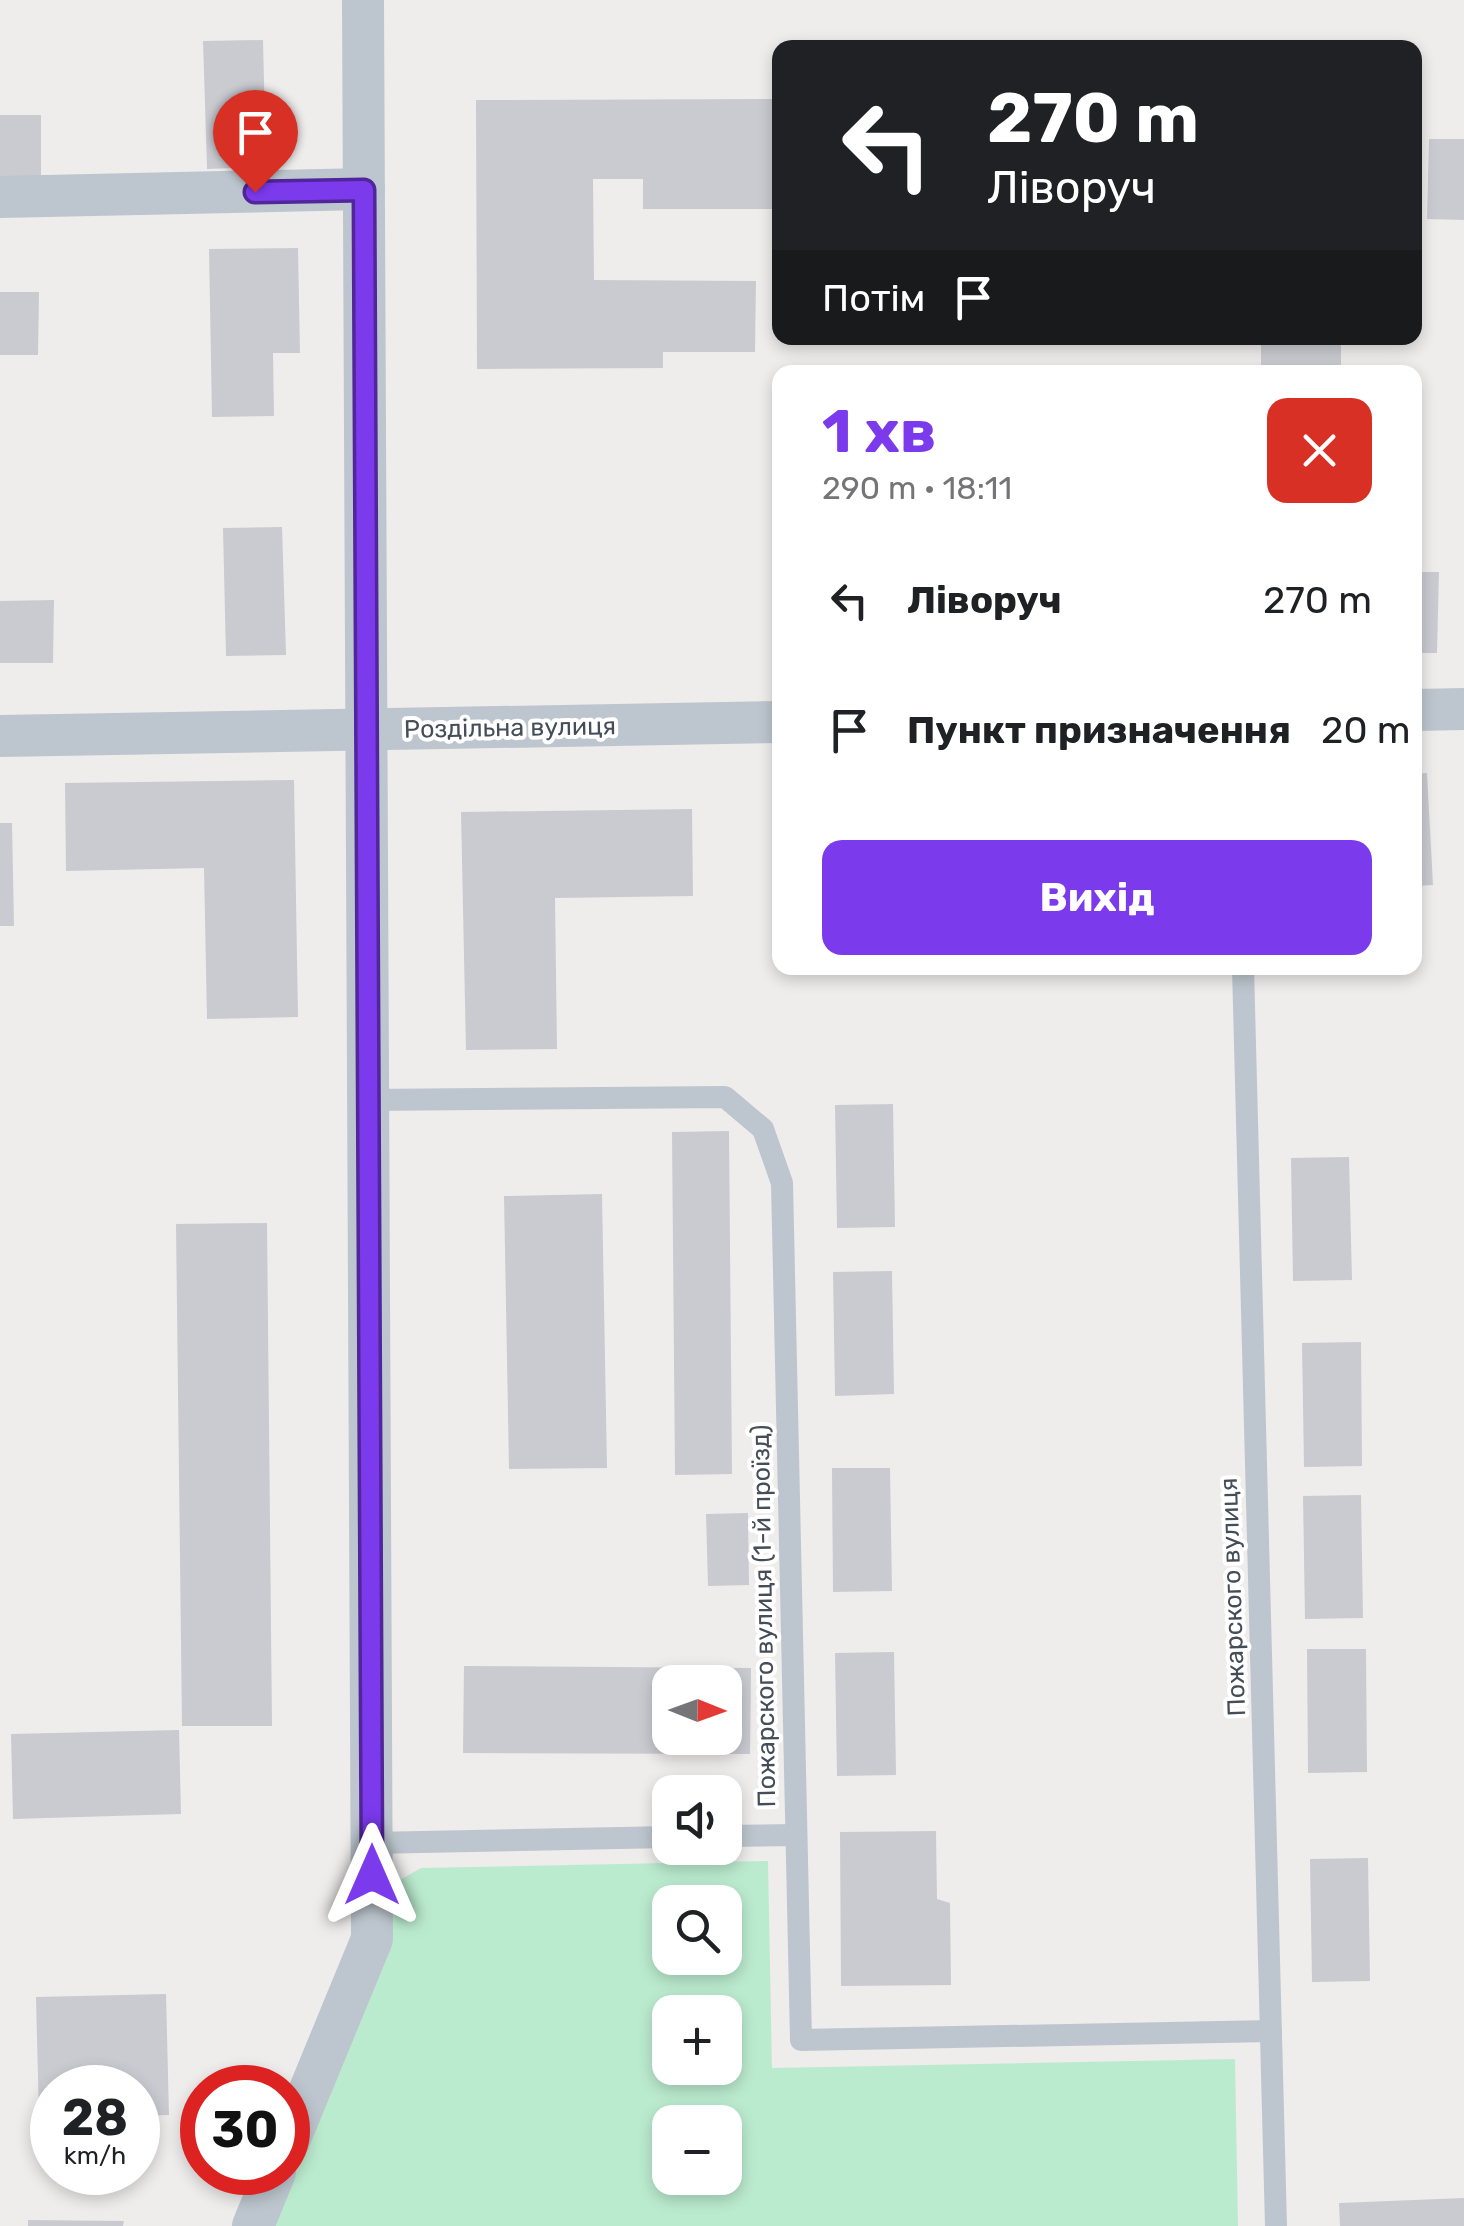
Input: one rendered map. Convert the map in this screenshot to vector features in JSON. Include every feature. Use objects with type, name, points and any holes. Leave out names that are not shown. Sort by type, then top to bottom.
[{"type":"street","points":[[310,2090],[372,1939],[364,0]]},
{"type":"street","points":[[0,197],[364,190]]},
{"type":"street","points":[[1422,710],[1464,709]]},
{"type":"street","name":"Роздільна вулиця","points":[[0,736],[772,722]]},
{"type":"street","points":[[253,2226],[266,2195]]},
{"type":"lane","name":"Пожарского вулиця","points":[[1242,975],[1276,2226]]},
{"type":"lane","name":"Пожарского вулиця (1-й проїзд)","points":[[368,1100],[725,1097],[763,1129],[782,1183],[800,2040],[1271,2031]]},
{"type":"lane","points":[[742,1836],[796,1835]]},
{"type":"lane","points":[[372,1843],[652,1837]]},
{"type":"green space","points":[[768,1861],[772,2068],[1235,2059],[1238,2226],[249,2226],[260,2195],[310,2195],[307,2065],[367,1899],[421,1868],[742,1865],[742,1862]]},
{"type":"building","points":[[263,40],[266,167],[207,169],[203,41]]},
{"type":"building","points":[[772,99],[772,209],[643,209],[643,179],[593,179],[594,280],[756,281],[755,352],[663,352],[663,368],[477,369],[476,100]]},
{"type":"building","points":[[0,115],[41,115],[41,178],[0,178]]},
{"type":"building","points":[[1429,139],[1464,139],[1464,220],[1427,219]]},
{"type":"building","points":[[298,248],[300,353],[273,353],[274,416],[212,417],[209,249]]},
{"type":"building","points":[[0,292],[39,292],[38,355],[0,355]]},
{"type":"building","points":[[1261,345],[1341,345],[1341,365],[1261,365]]},
{"type":"building","points":[[282,527],[286,655],[226,656],[223,528]]},
{"type":"building","points":[[1422,572],[1439,572],[1437,653],[1422,653]]},
{"type":"building","points":[[54,600],[53,663],[0,663],[0,601]]},
{"type":"building","points":[[1422,773],[1427,773],[1433,885],[1422,886]]},
{"type":"building","points":[[294,780],[298,1017],[207,1019],[204,868],[66,871],[65,783]]},
{"type":"building","points":[[692,809],[693,896],[555,898],[557,1049],[466,1050],[461,812]]},
{"type":"building","points":[[0,823],[12,823],[14,926],[0,926]]},
{"type":"building","points":[[893,1104],[895,1227],[837,1228],[835,1105]]},
{"type":"building","points":[[729,1131],[732,1474],[675,1475],[672,1132]]},
{"type":"building","points":[[1349,1157],[1352,1280],[1293,1281],[1291,1158]]},
{"type":"building","points":[[602,1194],[607,1468],[509,1469],[504,1196]]},
{"type":"building","points":[[267,1223],[272,1726],[182,1726],[176,1224]]},
{"type":"building","points":[[892,1271],[894,1394],[835,1396],[833,1272]]},
{"type":"building","points":[[1361,1342],[1362,1466],[1304,1467],[1302,1343]]},
{"type":"building","points":[[832,1468],[890,1468],[892,1591],[833,1592]]},
{"type":"building","points":[[1361,1495],[1363,1618],[1305,1619],[1303,1496]]},
{"type":"building","points":[[748,1513],[749,1585],[708,1586],[706,1514]]},
{"type":"building","points":[[1307,1649],[1366,1649],[1367,1772],[1308,1773]]},
{"type":"building","points":[[894,1652],[896,1775],[837,1776],[835,1653]]},
{"type":"building","points":[[464,1666],[652,1667],[652,1754],[463,1753]]},
{"type":"building","points":[[742,1668],[751,1668],[750,1754],[742,1754]]},
{"type":"building","points":[[179,1730],[181,1814],[13,1819],[11,1734]]},
{"type":"building","points":[[936,1831],[937,1899],[950,1903],[951,1985],[841,1986],[840,1832]]},
{"type":"building","points":[[1368,1858],[1370,1981],[1312,1982],[1310,1859]]},
{"type":"building","points":[[166,1994],[169,2115],[160,2115],[160,2065],[38,2065],[36,1997]]},
{"type":"building","points":[[1464,2198],[1464,2226],[1340,2226],[1339,2203]]},
{"type":"building","points":[[28,2220],[124,2221],[123,2226],[28,2226]]},
{"type":"route","points":[[255,192],[364,190],[372,1875]]}]
